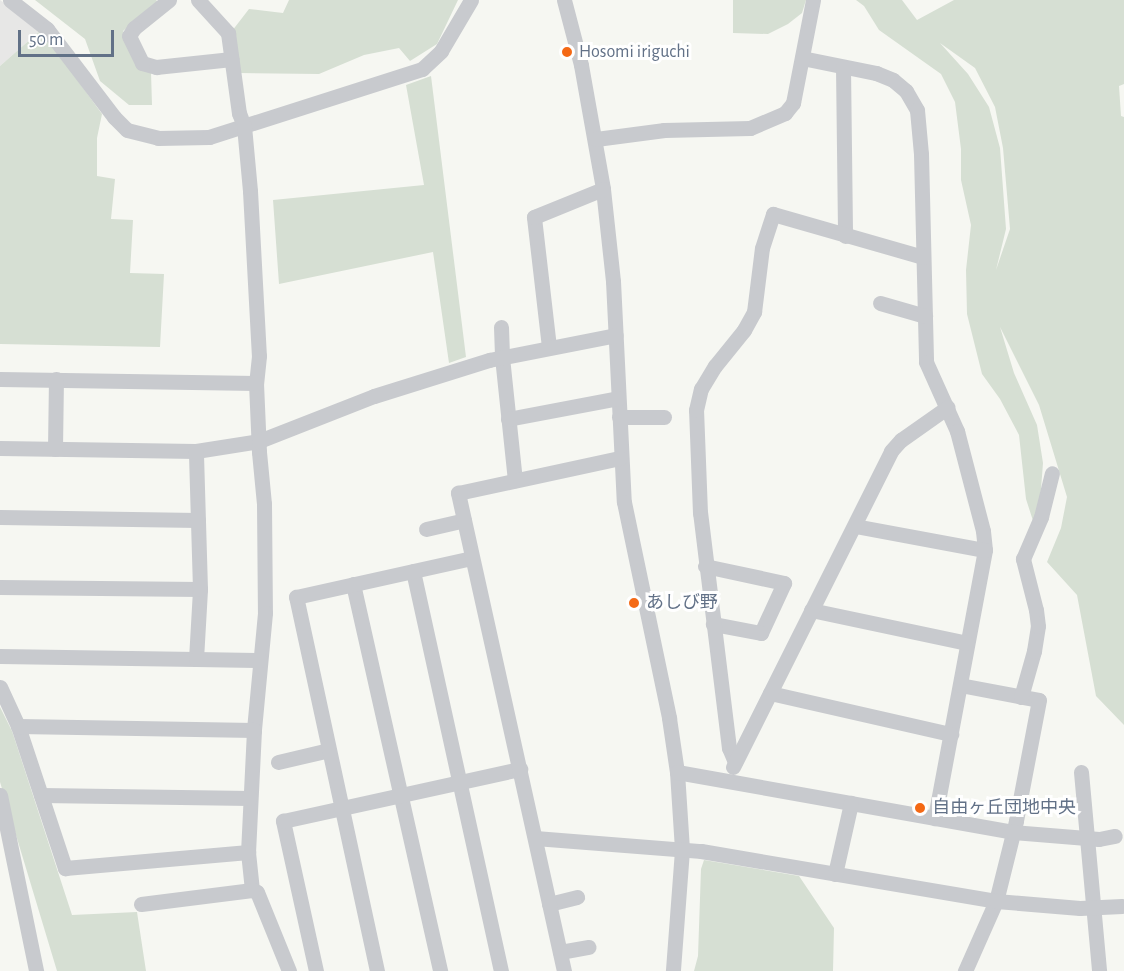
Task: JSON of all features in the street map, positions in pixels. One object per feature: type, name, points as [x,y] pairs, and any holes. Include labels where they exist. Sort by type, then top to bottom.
[{"type":"street","points":[[9,0],[47,29],[103,105],[128,130],[158,138],[200,137],[244,126],[422,69],[441,51],[471,0]]},
{"type":"street","points":[[169,0],[134,28],[129,36],[142,63],[156,67],[232,60]]},
{"type":"street","points":[[198,0],[228,33],[244,126],[250,191],[265,561],[265,613],[250,798],[248,852],[252,890]]},
{"type":"street","points":[[564,0],[581,65],[596,139],[603,189],[614,281],[620,458],[633,552],[669,718],[677,772],[682,850],[673,971]]},
{"type":"street","points":[[596,139],[664,130],[750,128],[785,112],[793,103],[813,0]]},
{"type":"street","points":[[802,58],[876,73],[893,80],[912,99],[917,110],[920,142],[926,362],[948,407],[983,531],[984,550],[935,818]]},
{"type":"street","points":[[843,67],[845,236]]},
{"type":"street","points":[[549,347],[534,217],[603,189]]},
{"type":"street","points":[[735,762],[729,748],[705,566],[696,440],[697,399],[704,380],[744,330],[754,312],[762,248],[773,214],[923,257]]},
{"type":"street","points":[[880,303],[925,316]]},
{"type":"street","points":[[501,327],[501,357],[515,480]]},
{"type":"street","points":[[0,448],[196,451],[259,441],[374,396],[501,357],[616,335]]},
{"type":"street","points":[[0,379],[256,383]]},
{"type":"street","points":[[56,380],[56,449]]},
{"type":"street","points":[[508,419],[618,398]]},
{"type":"street","points":[[727,780],[896,444],[948,407]]},
{"type":"street","points":[[619,417],[664,417]]},
{"type":"street","points":[[196,451],[200,589],[196,659]]},
{"type":"street","points":[[564,971],[458,493],[620,458]]},
{"type":"street","points":[[1021,697],[1038,627],[1023,560],[1044,508],[1052,473]]},
{"type":"street","points":[[0,517],[198,520]]},
{"type":"street","points":[[426,529],[464,520]]},
{"type":"street","points":[[855,526],[984,550]]},
{"type":"street","points":[[377,971],[296,597],[472,558]]},
{"type":"street","points":[[705,566],[784,583],[761,633],[713,624]]},
{"type":"street","points":[[413,571],[501,971]]},
{"type":"street","points":[[353,584],[440,971]]},
{"type":"street","points":[[0,587],[200,589]]},
{"type":"street","points":[[812,610],[967,643]]},
{"type":"street","points":[[0,656],[260,660]]},
{"type":"street","points":[[960,685],[1039,700],[1013,832],[996,901],[965,971]]},
{"type":"street","points":[[0,687],[18,726],[64,868],[248,852]]},
{"type":"street","points":[[770,693],[951,734]]},
{"type":"street","points":[[18,726],[254,730]]},
{"type":"street","points":[[279,762],[329,750]]},
{"type":"street","points":[[316,971],[283,821],[520,769]]},
{"type":"street","points":[[677,772],[1013,832],[1087,838],[1115,836]]},
{"type":"street","points":[[1081,772],[1099,971]]},
{"type":"street","points":[[0,795],[25,932],[36,971]]},
{"type":"street","points":[[41,795],[250,798]]},
{"type":"street","points":[[835,874],[851,803]]},
{"type":"street","points":[[535,838],[682,850],[996,901],[1092,909],[1122,906]]},
{"type":"street","points":[[141,904],[252,890],[257,892],[289,971]]},
{"type":"street","points":[[549,904],[578,897]]},
{"type":"street","points":[[560,952],[589,947]]},
{"type":"shaded area","points":[[0,0],[41,30],[0,66]]},
{"type":"shaded area","points":[[35,0],[156,0],[158,2],[123,31],[141,69],[151,72],[152,105],[129,105],[100,81],[85,39]]},
{"type":"shaded area","points":[[289,0],[458,0],[437,44],[410,61],[399,48],[364,55],[319,74],[239,73],[232,31],[249,9],[283,13]]},
{"type":"shaded area","points":[[733,0],[806,0],[802,13],[788,24],[768,34],[733,33]]},
{"type":"shaded area","points":[[856,0],[902,0],[917,20],[954,0],[1124,0],[1124,84],[1119,86],[1121,116],[1124,117],[1124,725],[1096,696],[1077,595],[1047,562],[1061,528],[1067,497],[1039,405],[1000,327],[1014,373],[1037,425],[1043,463],[1040,502],[1035,527],[1026,499],[1019,435],[1000,399],[982,374],[967,314],[966,270],[971,225],[961,180],[961,149],[955,102],[941,74],[879,30],[864,6]],"holes":[[[940,43],[975,68],[995,107],[1003,148],[1010,229],[996,270],[1006,229],[1000,148],[989,107],[968,74]]]},
{"type":"shaded area","points":[[41,30],[102,114],[97,138],[97,176],[115,179],[111,219],[133,220],[130,273],[164,274],[160,347],[0,344],[0,66]]},
{"type":"shaded area","points":[[431,76],[466,357],[449,363],[433,252],[279,284],[273,200],[424,185],[406,85]]},
{"type":"shaded area","points":[[0,707],[12,731],[72,915],[137,912],[146,971],[57,971],[0,782]]},
{"type":"shaded area","points":[[704,860],[799,876],[834,928],[833,971],[694,971],[698,956],[701,869]]},
{"type":"place","name":"Hosomi iriguchi","points":[[567,52]]},
{"type":"place","name":"あしび野","points":[[634,603]]},
{"type":"place","name":"自由ヶ丘団地中央","points":[[920,808]]}]
